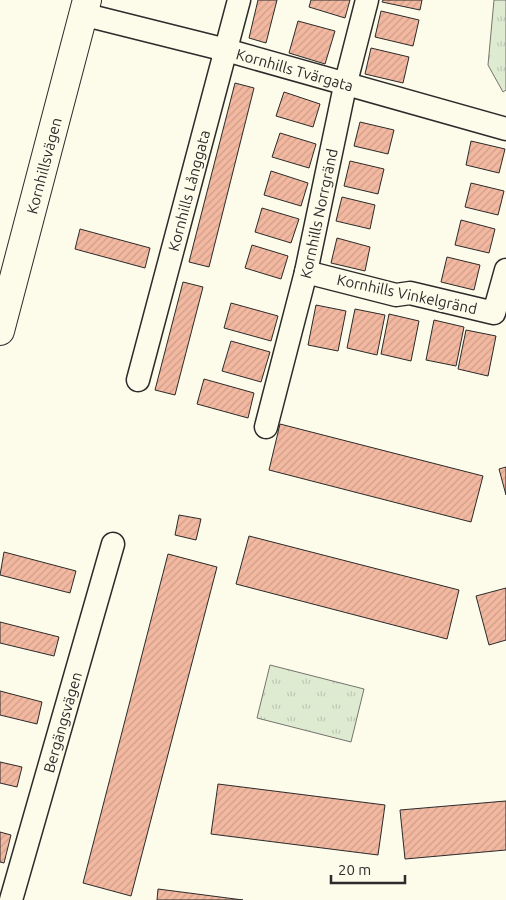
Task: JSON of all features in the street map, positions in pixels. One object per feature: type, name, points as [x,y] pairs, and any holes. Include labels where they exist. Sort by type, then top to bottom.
[{"type":"street","name":"Kornhills Långgata","points":[[138,380],[239,0]]},
{"type":"street","name":"Kornhills Norrgränd","points":[[266,427],[306,272],[345,86],[367,0]]},
{"type":"street","name":"Kornhills Tvärgata","points":[[84,7],[345,86],[506,129]]},
{"type":"street","name":"Kornhillsvägen","points":[[0,331],[84,7]]},
{"type":"street","name":"Kornhills Vinkelgränd","points":[[306,272],[396,295],[410,293],[494,313],[506,270]]},
{"type":"street","name":"Bergängsvägen","points":[[11,900],[113,544]]},
{"type":"green space","points":[[494,0],[506,0],[506,90],[503,92],[488,65]]},
{"type":"green space","points":[[270,665],[364,689],[351,742],[257,718]]},
{"type":"building","points":[[258,0],[277,0],[266,43],[249,38]]},
{"type":"building","points":[[311,0],[350,0],[345,18],[309,7]]},
{"type":"building","points":[[383,0],[422,0],[420,10],[382,2]]},
{"type":"building","points":[[381,11],[419,20],[413,46],[375,37]]},
{"type":"building","points":[[298,21],[335,31],[325,64],[289,53]]},
{"type":"building","points":[[371,48],[409,57],[403,83],[365,74]]},
{"type":"building","points":[[235,83],[254,88],[209,267],[189,262]]},
{"type":"building","points":[[284,92],[320,104],[313,127],[276,116]]},
{"type":"building","points":[[360,122],[394,130],[388,154],[354,146]]},
{"type":"building","points":[[280,133],[316,144],[309,168],[272,157]]},
{"type":"building","points":[[471,141],[505,149],[499,173],[466,165]]},
{"type":"building","points":[[350,161],[384,169],[378,194],[344,186]]},
{"type":"building","points":[[271,171],[308,183],[301,206],[264,195]]},
{"type":"building","points":[[471,183],[504,191],[498,215],[465,207]]},
{"type":"building","points":[[342,197],[375,205],[370,229],[336,221]]},
{"type":"building","points":[[262,208],[299,219],[291,243],[255,232]]},
{"type":"building","points":[[461,220],[495,229],[489,253],[455,245]]},
{"type":"building","points":[[80,229],[150,248],[145,268],[75,249]]},
{"type":"building","points":[[337,238],[370,247],[365,271],[331,263]]},
{"type":"building","points":[[252,245],[288,256],[281,279],[245,268]]},
{"type":"building","points":[[447,257],[480,265],[474,290],[441,282]]},
{"type":"building","points":[[183,282],[203,287],[175,395],[155,390]]},
{"type":"building","points":[[231,303],[278,316],[271,341],[224,328]]},
{"type":"building","points":[[316,305],[346,311],[338,351],[308,345]]},
{"type":"building","points":[[355,309],[385,315],[377,355],[347,348]]},
{"type":"building","points":[[389,314],[419,321],[411,361],[381,354]]},
{"type":"building","points":[[434,320],[464,327],[456,366],[426,360]]},
{"type":"building","points":[[466,330],[496,336],[488,376],[458,369]]},
{"type":"building","points":[[231,341],[270,352],[261,382],[222,371]]},
{"type":"building","points":[[204,379],[254,393],[248,418],[197,404]]},
{"type":"building","points":[[280,424],[483,476],[471,522],[269,470]]},
{"type":"building","points":[[506,467],[506,495],[499,469]]},
{"type":"building","points":[[179,515],[201,519],[196,540],[175,535]]},
{"type":"building","points":[[249,536],[459,590],[447,639],[236,584]]},
{"type":"building","points":[[4,552],[76,571],[70,593],[0,575]]},
{"type":"building","points":[[168,554],[217,567],[131,896],[83,883]]},
{"type":"building","points":[[506,588],[506,640],[489,645],[476,596]]},
{"type":"building","points":[[0,622],[59,637],[54,656],[0,643]]},
{"type":"building","points":[[0,691],[42,702],[37,724],[0,715]]},
{"type":"building","points":[[0,762],[22,767],[17,787],[0,783]]},
{"type":"building","points":[[218,784],[385,805],[378,855],[211,834]]},
{"type":"building","points":[[506,801],[506,850],[405,859],[400,810]]},
{"type":"building","points":[[0,832],[11,835],[4,863],[0,862]]},
{"type":"building","points":[[158,889],[243,900],[157,900]]}]
